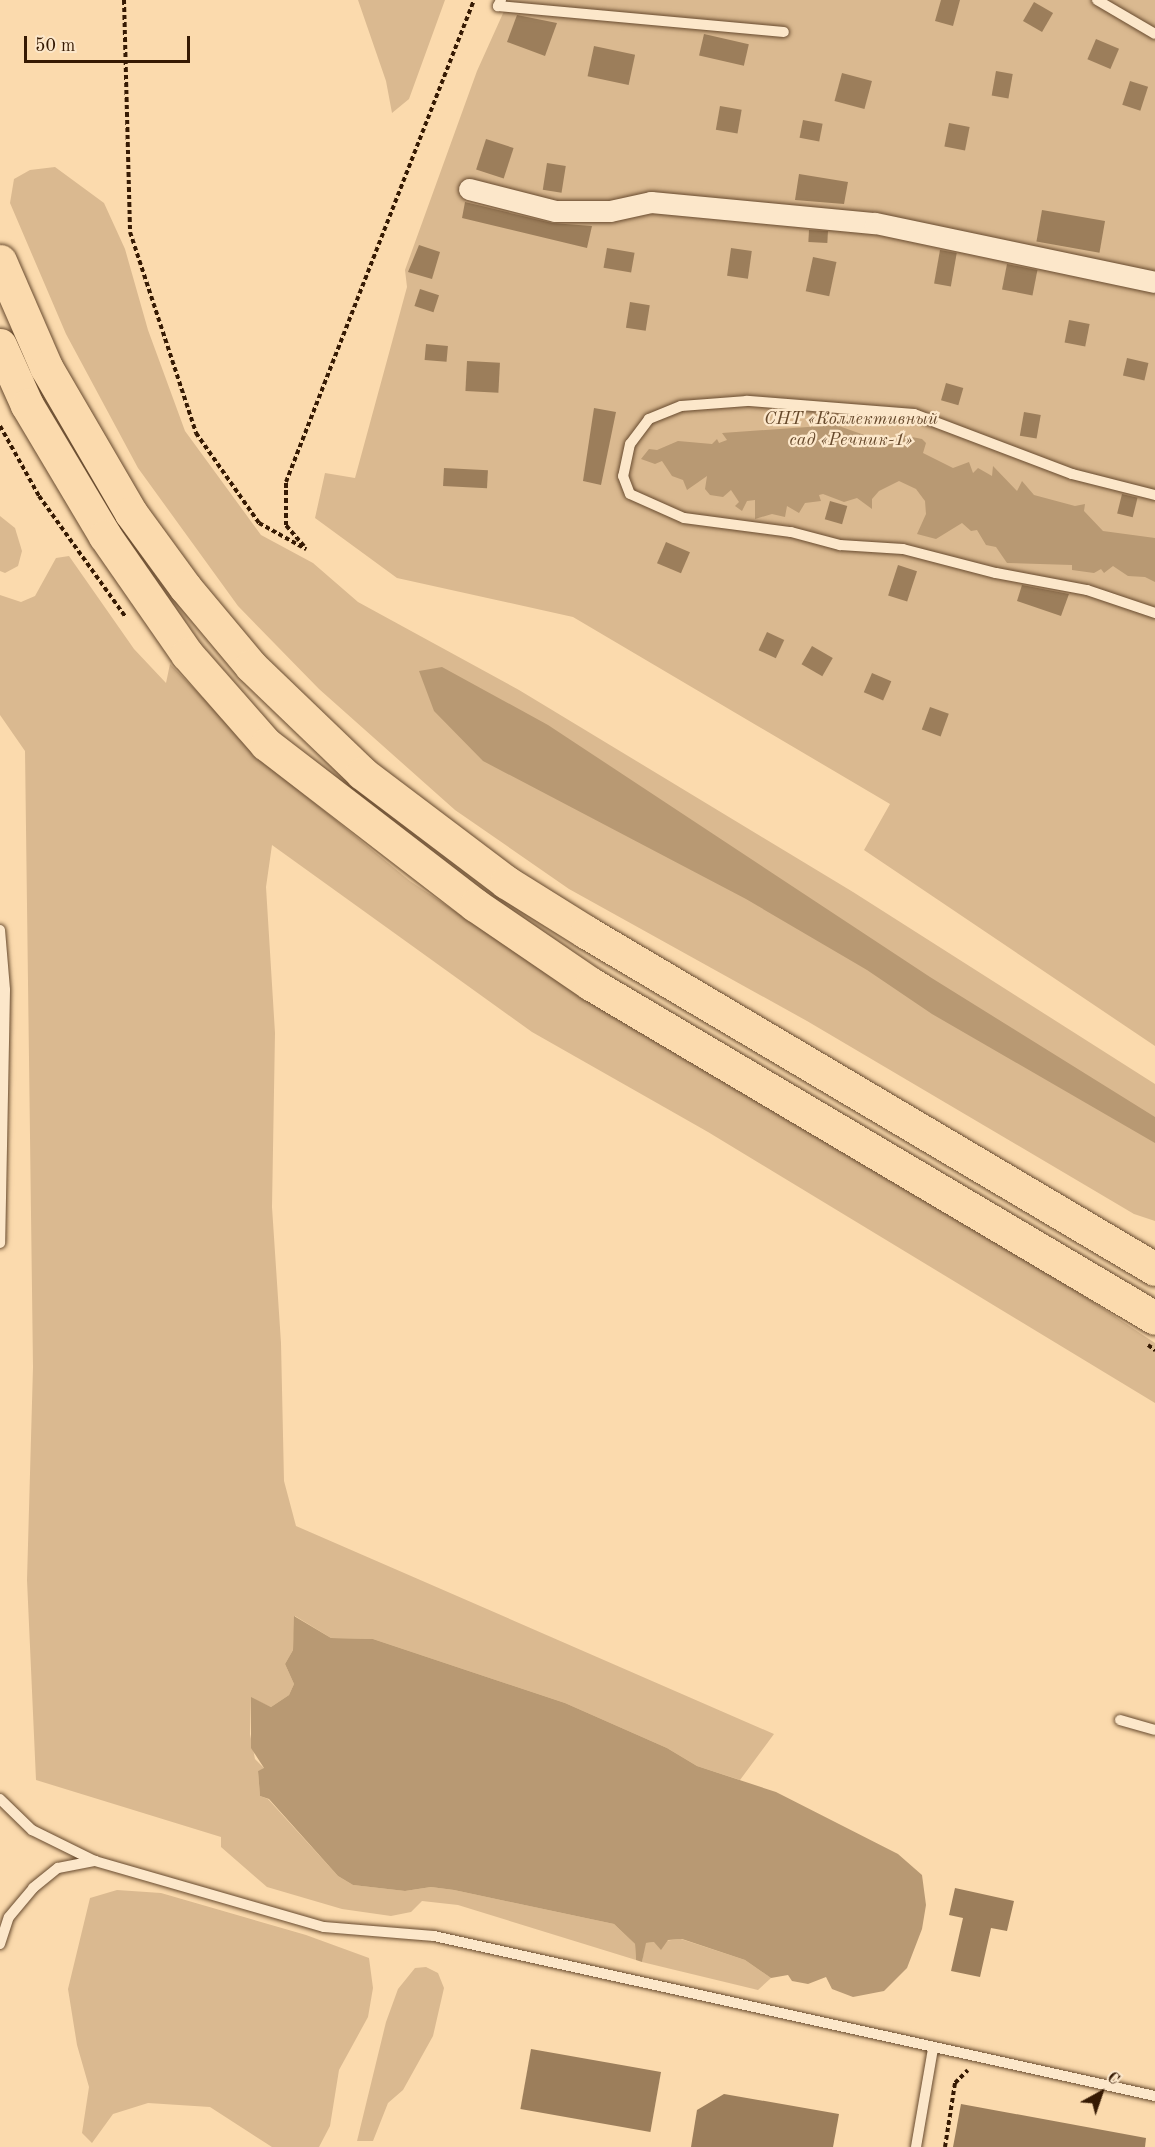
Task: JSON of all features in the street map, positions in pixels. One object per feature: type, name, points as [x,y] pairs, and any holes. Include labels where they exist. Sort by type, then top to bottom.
[{"type":"main road","points":[[0,261],[46,367],[87,444],[131,513],[251,666],[362,773],[431,829],[566,920],[1155,1269]]},
{"type":"main road","points":[[0,345],[27,405],[105,536],[187,654],[266,744],[475,905],[591,984],[1155,1318]]},
{"type":"street","points":[[469,189],[555,211],[610,211],[651,202],[875,223],[1155,282]]},
{"type":"lane","points":[[501,0],[498,6],[784,32]]},
{"type":"lane","points":[[1097,0],[1155,34]]},
{"type":"lane","points":[[1155,495],[1072,474],[914,414],[747,400],[681,406],[650,419],[630,444],[623,476],[630,494],[684,518],[790,532],[832,544],[903,549],[1105,595],[1155,613]]},
{"type":"lane","points":[[0,930],[6,990],[0,1243]]},
{"type":"lane","points":[[1120,1720],[1155,1730]]},
{"type":"lane","points":[[0,1799],[32,1830],[95,1861],[324,1927],[434,1936],[933,2049],[1155,2096]]},
{"type":"lane","points":[[0,1944],[9,1917],[33,1888],[58,1868],[95,1861]]},
{"type":"lane","points":[[916,2147],[933,2049]]},
{"type":"path","points":[[124,0],[130,232],[192,422],[196,433],[260,523],[306,549],[286,525],[286,482],[474,0]]},
{"type":"path","points":[[945,2147],[955,2083],[980,2058]]},
{"type":"green space","points":[[358,0],[445,0],[409,99],[392,113],[386,81]]},
{"type":"green space","name":"СНТ «Коллективный сад «Речник-1»","points":[[509,0],[1155,0],[1155,1046],[864,850],[890,804],[573,617],[397,578],[315,518],[325,473],[355,478],[407,287],[405,270],[477,71]]},
{"type":"green space","points":[[55,167],[104,203],[125,249],[148,330],[185,431],[261,535],[313,563],[358,602],[519,690],[853,892],[1155,1084],[1155,1221],[1134,1214],[807,1021],[569,889],[455,810],[319,689],[238,606],[138,468],[66,334],[10,203],[14,179],[30,170]]},
{"type":"green space","points":[[0,516],[15,528],[22,551],[18,566],[5,573],[0,571]]},
{"type":"green space","points":[[69,556],[134,649],[166,683],[170,664],[272,768],[410,881],[477,926],[957,1212],[1155,1343],[1155,1403],[708,1132],[532,1032],[272,845],[266,887],[275,1033],[272,1207],[281,1343],[284,1481],[296,1526],[774,1734],[740,1780],[697,1766],[667,1748],[565,1703],[373,1639],[331,1638],[295,1616],[293,1650],[285,1664],[294,1684],[289,1695],[271,1707],[251,1698],[250,1734],[255,1759],[265,1769],[258,1771],[260,1796],[268,1799],[338,1876],[353,1885],[405,1891],[431,1887],[454,1890],[614,1924],[635,1944],[636,1960],[458,1905],[422,1901],[411,1912],[391,1916],[342,1909],[267,1887],[221,1847],[221,1837],[36,1780],[27,1580],[33,1367],[25,751],[0,715],[0,595],[21,602],[35,596],[56,558]]},
{"type":"green space","points":[[117,1890],[161,1893],[306,1935],[369,1958],[373,1988],[368,2017],[339,2070],[330,2126],[319,2147],[272,2147],[210,2107],[148,2103],[113,2114],[92,2143],[82,2133],[89,2087],[77,2045],[68,1989],[90,1898]]},
{"type":"green space","points":[[681,1939],[745,1960],[771,1978],[758,1990],[642,1962],[645,1943]]},
{"type":"green space","points":[[426,1967],[438,1973],[444,1988],[433,2036],[403,2090],[388,2103],[373,2141],[357,2141],[386,2022],[398,1989],[415,1968]]},
{"type":"shaded area","points":[[836,425],[887,443],[902,435],[922,439],[926,443],[923,453],[953,468],[969,462],[973,473],[978,468],[992,476],[993,466],[1017,491],[1022,481],[1034,495],[1075,506],[1085,504],[1084,511],[1103,531],[1155,538],[1155,582],[1145,577],[1128,576],[1113,566],[1104,573],[1101,569],[1094,573],[1072,570],[1072,565],[1007,563],[996,547],[986,545],[977,530],[971,531],[962,523],[936,539],[917,534],[926,514],[925,501],[916,489],[899,481],[879,491],[872,499],[872,509],[857,498],[844,502],[823,494],[819,495],[821,501],[805,503],[799,513],[787,506],[785,517],[772,514],[755,519],[755,500],[747,501],[742,511],[735,506],[739,502],[731,490],[723,497],[710,495],[705,489],[707,476],[687,490],[683,480],[672,476],[662,461],[655,464],[641,459],[649,449],[657,450],[678,441],[712,444],[717,439],[719,443],[727,440],[722,433]]},
{"type":"shaded area","points":[[442,667],[548,725],[930,977],[1155,1117],[1155,1143],[932,1014],[867,970],[746,899],[483,761],[434,711],[419,671]]},
{"type":"shaded area","points":[[294,1616],[331,1638],[373,1639],[565,1703],[667,1748],[697,1766],[776,1792],[898,1854],[922,1875],[926,1905],[922,1929],[907,1968],[884,1991],[853,1997],[832,1989],[826,1977],[808,1984],[792,1981],[788,1975],[771,1978],[745,1960],[682,1939],[668,1940],[661,1950],[654,1942],[646,1943],[642,1962],[636,1960],[635,1944],[614,1924],[454,1890],[431,1887],[405,1891],[353,1885],[338,1876],[269,1799],[260,1796],[258,1771],[264,1768],[251,1748],[251,1697],[271,1707],[289,1695],[294,1684],[285,1664],[293,1650]]},
{"type":"building","points":[[941,0],[960,0],[953,26],[935,21]]},
{"type":"building","points":[[1034,2],[1053,13],[1042,32],[1023,21]]},
{"type":"building","points":[[517,15],[557,23],[545,56],[507,42]]},
{"type":"building","points":[[704,34],[749,44],[744,66],[699,55]]},
{"type":"building","points":[[1096,39],[1119,49],[1110,69],[1087,59]]},
{"type":"building","points":[[594,46],[635,55],[629,85],[588,76]]},
{"type":"building","points":[[996,71],[1013,74],[1008,99],[992,96]]},
{"type":"building","points":[[842,73],[872,81],[864,109],[834,101]]},
{"type":"building","points":[[1130,81],[1148,87],[1140,111],[1122,105]]},
{"type":"building","points":[[720,106],[742,110],[737,133],[716,130]]},
{"type":"building","points":[[803,120],[823,124],[819,141],[800,138]]},
{"type":"building","points":[[949,123],[970,127],[965,151],[944,147]]},
{"type":"building","points":[[486,139],[514,148],[504,178],[476,169]]},
{"type":"building","points":[[547,163],[566,166],[562,193],[543,190]]},
{"type":"building","points":[[799,174],[848,182],[844,204],[795,200]]},
{"type":"building","points":[[465,202],[552,223],[592,226],[587,248],[462,218]]},
{"type":"building","points":[[1042,210],[1105,221],[1099,253],[1036,242]]},
{"type":"building","points":[[809,230],[828,231],[827,243],[808,242]]},
{"type":"building","points":[[419,245],[440,252],[432,279],[408,272]]},
{"type":"building","points":[[607,248],[635,253],[631,273],[604,268]]},
{"type":"building","points":[[731,248],[752,251],[748,279],[727,276]]},
{"type":"building","points":[[940,250],[957,253],[951,286],[934,283]]},
{"type":"building","points":[[813,257],[836,262],[829,296],[806,291]]},
{"type":"building","points":[[1007,264],[1037,270],[1032,295],[1002,290]]},
{"type":"building","points":[[420,289],[439,295],[433,312],[414,306]]},
{"type":"building","points":[[630,302],[650,305],[646,331],[626,328]]},
{"type":"building","points":[[1069,320],[1090,324],[1085,347],[1065,343]]},
{"type":"building","points":[[426,344],[448,346],[447,362],[425,360]]},
{"type":"building","points":[[1127,358],[1148,363],[1144,380],[1123,376]]},
{"type":"building","points":[[467,361],[500,363],[498,393],[465,391]]},
{"type":"building","points":[[946,383],[963,388],[958,405],[941,400]]},
{"type":"building","points":[[594,408],[616,412],[601,485],[583,481]]},
{"type":"building","points":[[1024,412],[1041,415],[1037,439],[1020,436]]},
{"type":"building","points":[[444,468],[488,470],[487,488],[443,486]]},
{"type":"building","points":[[1122,494],[1138,498],[1133,517],[1117,513]]},
{"type":"building","points":[[830,501],[847,506],[842,524],[825,519]]},
{"type":"building","points":[[666,542],[690,552],[681,573],[657,563]]},
{"type":"building","points":[[898,565],[917,571],[907,602],[888,595]]},
{"type":"building","points":[[1022,585],[1069,594],[1061,616],[1017,601]]},
{"type":"building","points":[[767,632],[784,640],[776,658],[759,650]]},
{"type":"building","points":[[812,646],[833,658],[822,676],[802,664]]},
{"type":"building","points":[[872,673],[891,681],[883,701],[864,692]]},
{"type":"building","points":[[930,707],[949,714],[941,736],[922,730]]},
{"type":"building","points":[[955,1888],[1014,1901],[1007,1931],[991,1928],[980,1977],[951,1971],[963,1918],[949,1915]]},
{"type":"building","points":[[531,2049],[661,2072],[650,2132],[520,2109]]},
{"type":"building","points":[[724,2094],[839,2114],[833,2147],[691,2147],[697,2110]]},
{"type":"building","points":[[961,2104],[1146,2138],[1145,2147],[953,2147]]}]
